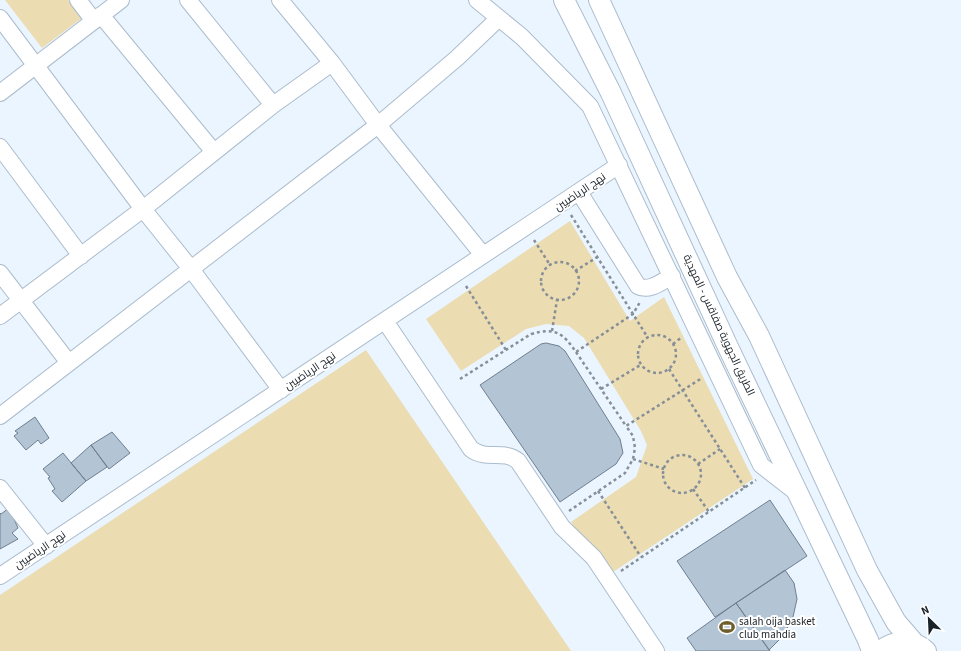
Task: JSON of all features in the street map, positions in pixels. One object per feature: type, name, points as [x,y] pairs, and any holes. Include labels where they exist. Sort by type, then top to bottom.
[{"type":"main road","name":"الطريق الجهوية صفاقس - المهدية","points":[[564,0],[611,93],[728,347],[799,494],[872,651]]},
{"type":"main road","points":[[599,0],[727,277],[759,336],[867,570],[896,622],[920,647]]},
{"type":"main road","points":[[880,651],[896,642],[905,642],[920,647]]},
{"type":"street","points":[[78,0],[98,18],[214,152]]},
{"type":"street","points":[[0,93],[122,0]]},
{"type":"street","points":[[188,0],[273,105]]},
{"type":"street","points":[[280,0],[332,63],[378,125],[483,255]]},
{"type":"street","points":[[477,0],[522,37],[590,106],[761,465],[799,494]]},
{"type":"street","points":[[0,18],[281,390]]},
{"type":"street","points":[[0,416],[378,125],[457,58],[499,18]]},
{"type":"street","points":[[0,316],[81,256],[273,105],[332,63]]},
{"type":"street","points":[[0,146],[81,256]]},
{"type":"street","name":"نهج الرياضيين","points":[[0,576],[619,165]]},
{"type":"street","points":[[579,192],[634,282],[642,288],[651,287],[672,276]]},
{"type":"street","points":[[0,273],[69,363]]},
{"type":"street","points":[[385,321],[471,450],[482,455],[510,456],[518,461],[568,534],[594,558],[656,651]]},
{"type":"street","points":[[0,488],[46,546]]},
{"type":"path","points":[[571,215],[648,338]]},
{"type":"path","points":[[525,228],[550,265]]},
{"type":"path","points":[[575,271],[613,247]]},
{"type":"path","points":[[563,263],[568,264],[575,271],[578,278],[576,290],[568,298],[557,300],[545,293],[542,287],[542,275],[550,265],[563,263]]},
{"type":"path","points":[[466,286],[506,350]]},
{"type":"path","points":[[576,352],[633,314],[640,302],[642,288]]},
{"type":"path","points":[[552,331],[557,300]]},
{"type":"path","points":[[460,379],[531,334],[543,330],[559,333],[566,338],[576,352],[633,436],[635,448],[633,459],[625,473],[557,519]]},
{"type":"path","points":[[654,336],[667,338],[675,347],[676,359],[669,369],[657,373],[651,372],[642,364],[639,352],[640,346],[648,338],[654,336]]},
{"type":"path","points":[[601,389],[642,364]]},
{"type":"path","points":[[669,369],[745,488]]},
{"type":"path","points":[[626,426],[715,369]]},
{"type":"path","points":[[698,464],[720,449]]},
{"type":"path","points":[[680,455],[686,456],[692,458],[698,464],[701,474],[700,481],[693,489],[686,492],[674,491],[666,483],[664,469],[669,461],[674,457],[680,455]]},
{"type":"path","points":[[633,459],[664,469]]},
{"type":"path","points":[[609,580],[769,471]]},
{"type":"path","points":[[693,489],[709,512]]},
{"type":"path","points":[[598,491],[641,557]]},
{"type":"shaded area","points":[[5,0],[68,0],[82,18],[42,48]]},
{"type":"shaded area","points":[[570,221],[630,321],[664,297],[753,479],[607,576],[571,522],[636,477],[647,445],[641,431],[584,338],[569,326],[546,324],[526,329],[461,371],[426,319]]},
{"type":"shaded area","points":[[366,350],[571,651],[0,651],[0,595]]},
{"type":"building","points":[[546,343],[559,346],[565,351],[620,439],[623,453],[616,464],[560,502],[480,385],[541,344]]},
{"type":"building","points":[[35,417],[49,438],[41,444],[38,440],[26,450],[14,436],[18,433],[15,431]]},
{"type":"building","points":[[112,432],[130,453],[109,469],[91,445]]},
{"type":"building","points":[[91,445],[107,467],[86,481],[71,463]]},
{"type":"building","points":[[63,453],[86,481],[62,502],[52,491],[55,489],[48,478],[50,477],[43,469]]},
{"type":"building","points":[[770,500],[807,556],[715,617],[677,561]]},
{"type":"building","points":[[9,508],[18,528],[12,533],[18,539],[0,549],[0,513],[1,514]]},
{"type":"building","points":[[785,570],[794,583],[797,599],[793,617],[783,636],[769,650],[736,603]]},
{"type":"building","name":"salah oija basket club mahdia","points":[[736,603],[770,651],[696,651],[687,638]]},
{"type":"place","name":"salah oija basket club mahdia","points":[[727,627]]}]
